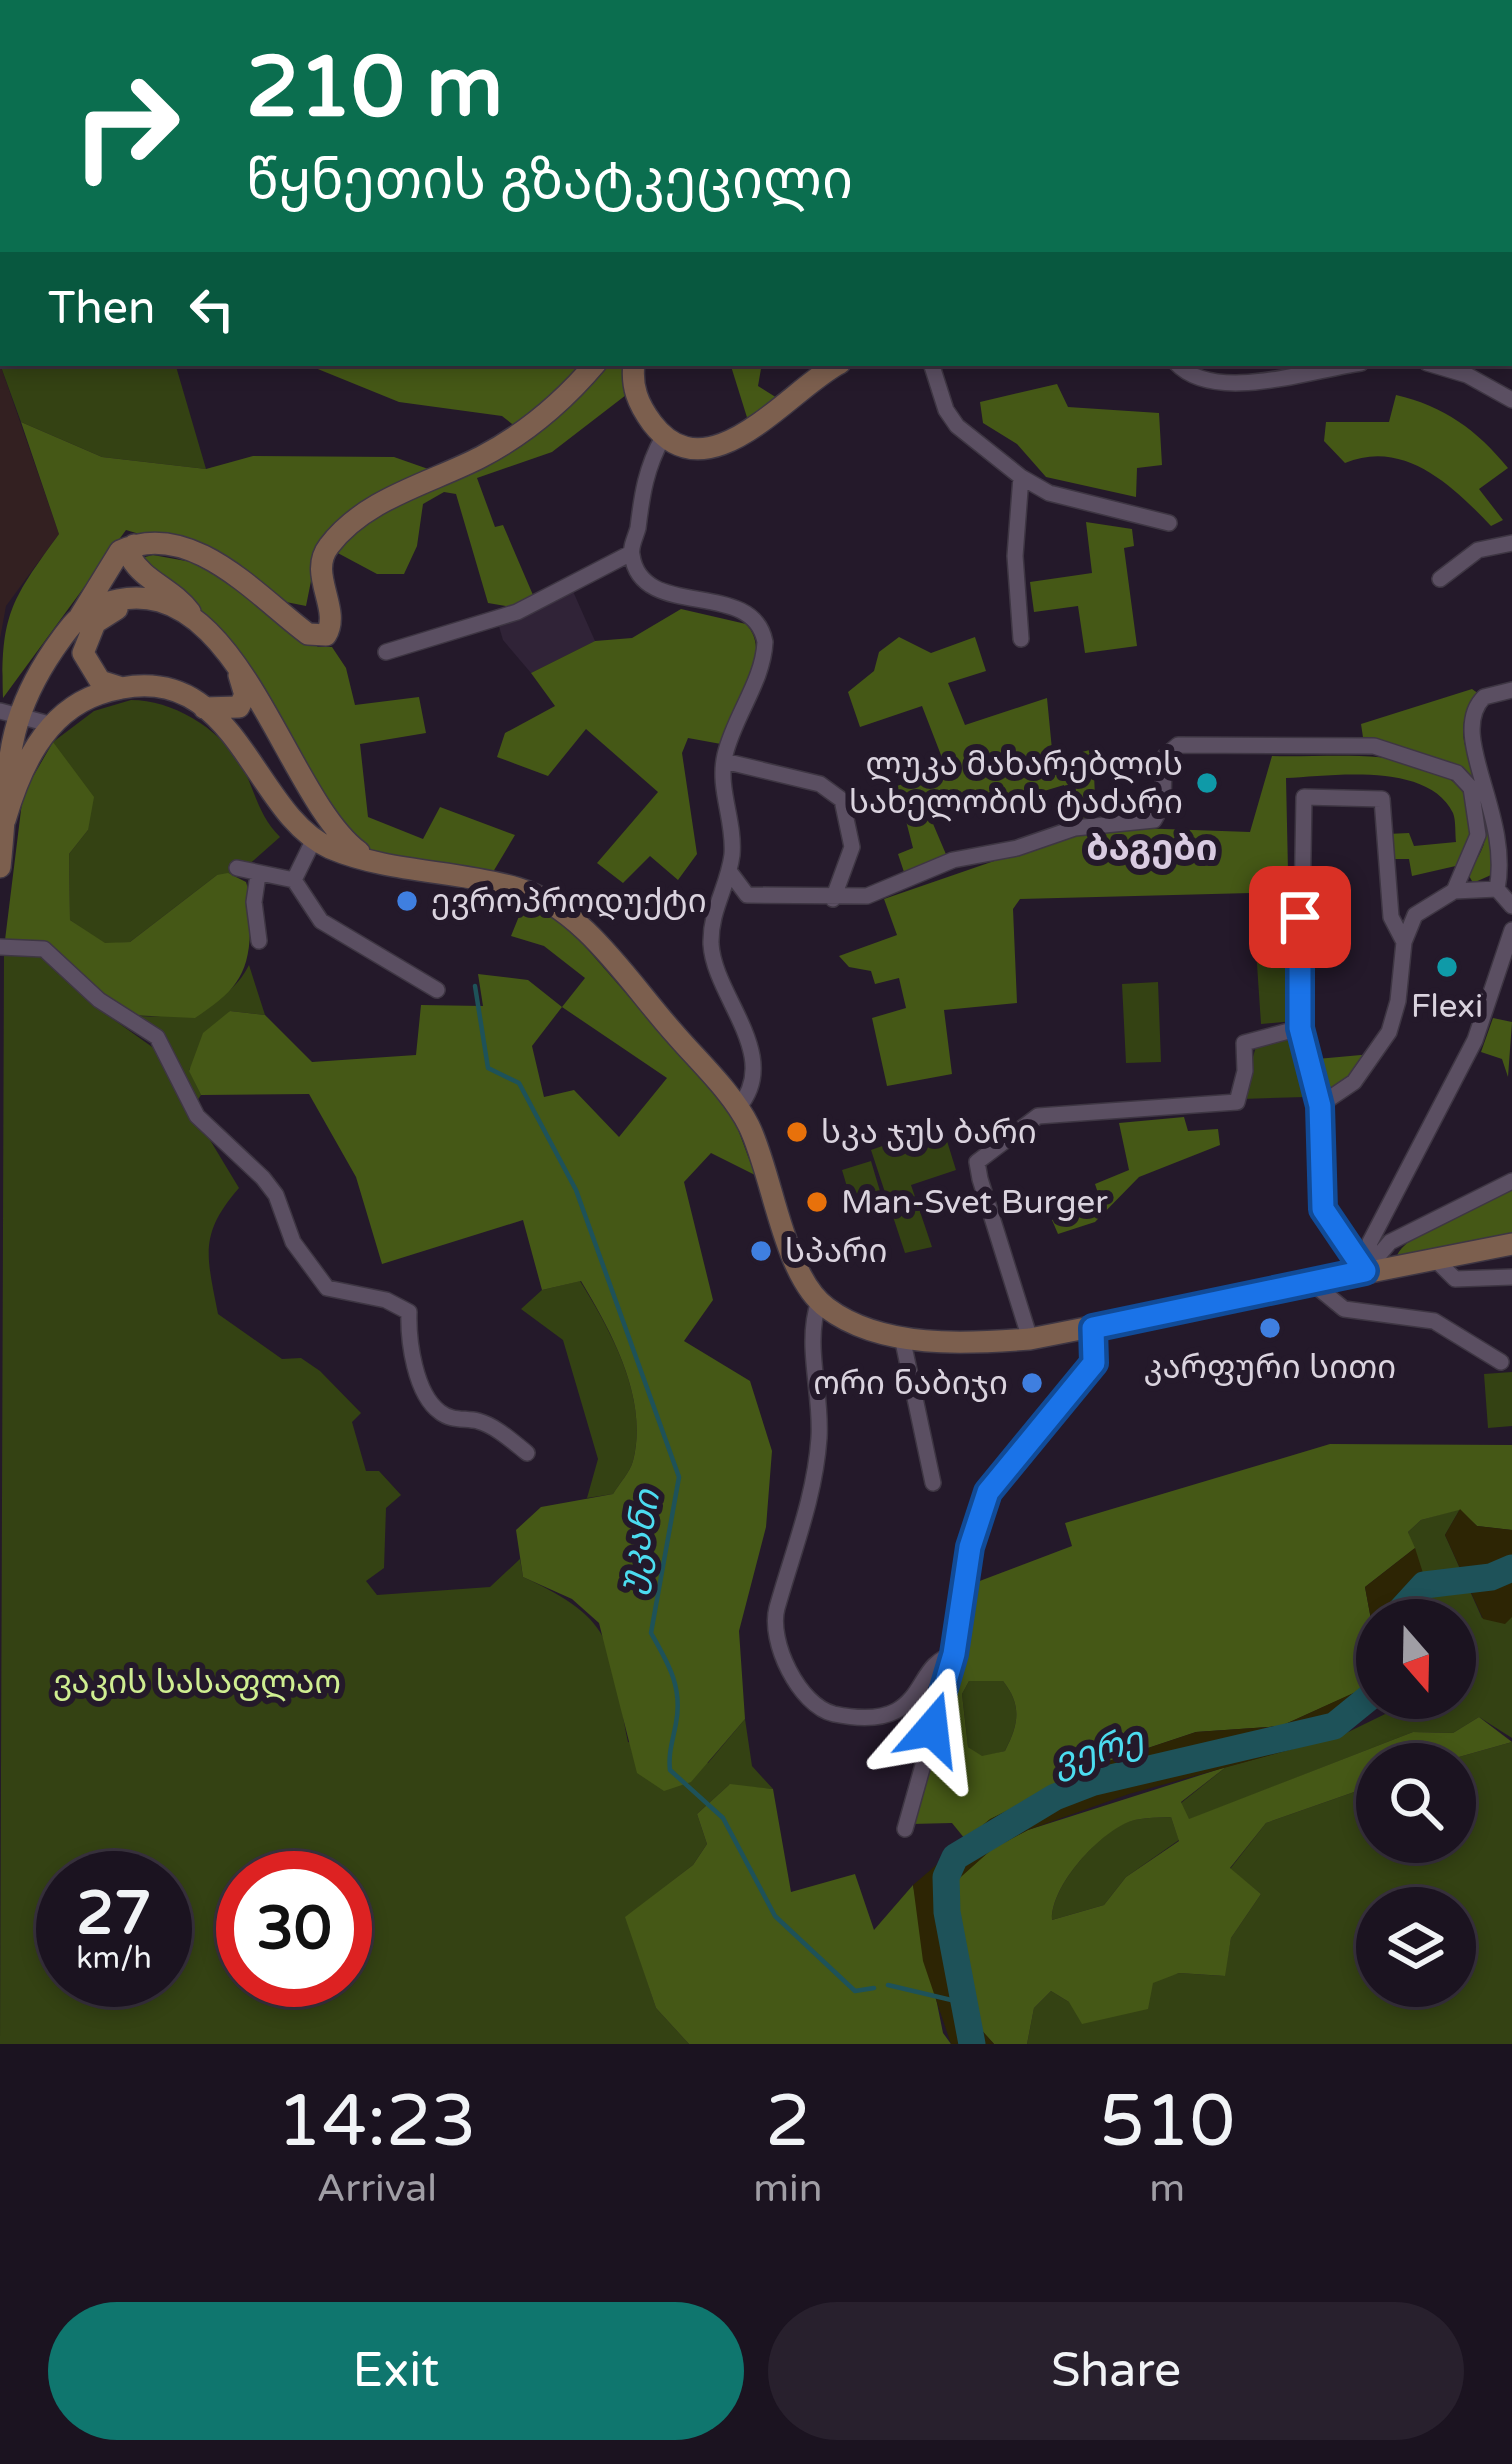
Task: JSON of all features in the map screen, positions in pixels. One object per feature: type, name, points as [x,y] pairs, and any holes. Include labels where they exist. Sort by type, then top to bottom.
[{"type":"main road","points":[[0,867],[5,726],[80,616],[114,556],[134,545],[159,544],[209,559],[308,634],[326,635],[332,622],[321,573],[328,546],[405,490],[518,435],[563,400],[593,366]]},
{"type":"main road","points":[[634,366],[634,394],[663,437],[692,447],[727,442],[766,420],[835,366]]},
{"type":"main road","points":[[134,545],[131,558],[136,568],[167,587],[237,669],[271,714],[324,814],[370,859]]},
{"type":"main road","points":[[80,616],[115,600],[146,600],[194,618]]},
{"type":"main road","points":[[122,688],[93,674],[84,644],[107,614],[146,600]]},
{"type":"main road","points":[[204,708],[239,707],[244,695],[237,669]]},
{"type":"main road","points":[[5,820],[20,773],[52,725],[85,701],[122,688],[165,689],[204,708],[249,753],[314,839],[370,859],[506,885],[549,902],[619,970],[738,1108],[795,1258],[819,1301],[848,1320],[902,1336],[1030,1339],[1512,1244]]},
{"type":"street","points":[[932,366],[946,410],[957,426],[1021,477],[1049,493],[1169,523]]},
{"type":"street","points":[[1180,366],[1199,379],[1226,387],[1344,366]]},
{"type":"street","points":[[1437,366],[1467,375],[1512,400]]},
{"type":"street","points":[[663,437],[643,484],[631,554],[646,581],[656,587],[744,611],[764,633],[764,655],[724,761],[722,787],[732,843],[729,872],[714,905],[711,945],[749,1048],[752,1084],[738,1108]]},
{"type":"street","points":[[1021,477],[1015,556],[1021,639]]},
{"type":"street","points":[[1440,579],[1478,550],[1512,543]]},
{"type":"street","points":[[386,652],[517,612],[631,554]]},
{"type":"street","points":[[1497,890],[1508,864],[1511,824],[1502,790],[1474,733],[1474,713],[1484,697],[1512,690]]},
{"type":"street","points":[[5,726],[52,725]]},
{"type":"street","points":[[729,872],[747,895],[867,896],[953,860],[1017,848],[1076,828],[1135,824],[1160,813],[1164,757],[1178,745],[1352,743],[1392,750],[1456,773],[1471,788],[1480,820],[1478,835],[1454,891]]},
{"type":"street","points":[[724,761],[820,784],[842,800],[852,847],[832,899]]},
{"type":"street","points":[[1365,1271],[1323,1209],[1320,1106],[1300,1028],[1304,797],[1382,799],[1391,917],[1403,942]]},
{"type":"street","points":[[294,880],[314,839]]},
{"type":"street","points":[[237,868],[294,880],[321,920],[437,990]]},
{"type":"street","points":[[258,875],[254,902],[259,941]]},
{"type":"street","points":[[1320,1106],[1354,1082],[1389,1032],[1398,1001],[1403,942],[1415,915],[1454,891],[1497,890],[1512,906]]},
{"type":"street","points":[[1365,1271],[1370,1242],[1475,1040],[1512,930]]},
{"type":"street","points":[[0,947],[44,949],[99,1000],[158,1037],[197,1116],[276,1195],[293,1242],[327,1288],[386,1300],[409,1312],[416,1363],[429,1402],[443,1415],[492,1428],[527,1453]]},
{"type":"street","points":[[1030,1339],[980,1179],[977,1162],[988,1149],[1038,1116],[1237,1102],[1245,1071],[1244,1042],[1300,1028]]},
{"type":"street","points":[[1365,1271],[1390,1242],[1512,1181]]},
{"type":"street","points":[[1436,1260],[1455,1279],[1512,1277]]},
{"type":"street","points":[[1311,1282],[1323,1296],[1359,1315],[1434,1321],[1501,1362]]},
{"type":"street","points":[[819,1301],[812,1323],[820,1432],[793,1564],[776,1610],[783,1652],[804,1693],[820,1708],[881,1716],[912,1702],[937,1662],[954,1654]]},
{"type":"street","points":[[905,1829],[954,1654],[970,1547],[988,1492],[1094,1363],[1093,1328]]},
{"type":"street","points":[[902,1336],[933,1483]]},
{"type":"shaded area","points":[[1,366],[59,534],[6,606],[0,639]]},
{"type":"shaded area","points":[[572,589],[595,641],[531,673],[503,640],[498,623]]},
{"type":"green space","points":[[1,366],[176,366],[206,469],[102,457],[21,422]]},
{"type":"green space","points":[[310,366],[587,366],[521,431],[502,416],[399,402]]},
{"type":"green space","points":[[601,366],[627,370],[626,395],[552,452],[477,478],[495,527],[503,525],[536,602],[518,608],[488,603],[456,494],[444,492],[423,504],[417,546],[404,574],[377,574],[334,551],[365,522],[400,500],[513,445],[548,424],[579,397]]},
{"type":"green space","points":[[731,366],[761,366],[758,386],[785,403],[750,427]]},
{"type":"green space","points":[[1057,384],[1068,407],[1159,413],[1162,465],[1137,468],[1136,497],[1046,477],[1017,444],[983,423],[980,402]]},
{"type":"green space","points":[[1396,395],[1458,421],[1508,468],[1479,489],[1503,520],[1491,526],[1426,470],[1388,457],[1345,463],[1324,441],[1326,422],[1389,422]]},
{"type":"green space","points":[[21,422],[102,457],[206,469],[253,456],[394,457],[431,470],[317,551],[306,606],[286,602],[217,557],[126,530],[3,698],[4,646],[12,609],[59,534]]},
{"type":"green space","points":[[1086,522],[1132,529],[1134,546],[1124,548],[1137,646],[1085,653],[1078,606],[1034,612],[1030,582],[1092,573]]},
{"type":"green space","points":[[153,555],[208,565],[318,647],[332,647],[346,668],[355,705],[419,697],[426,733],[360,744],[368,817],[423,839],[440,807],[515,835],[490,877],[375,853],[338,827],[280,717],[141,558]]},
{"type":"green space","points":[[681,609],[746,624],[754,636],[754,667],[721,744],[688,738],[682,753],[697,854],[678,880],[650,856],[623,883],[597,863],[658,792],[586,729],[548,776],[497,757],[505,733],[555,706],[531,673],[595,641],[632,638]]},
{"type":"green space","points":[[899,637],[931,653],[975,637],[986,671],[948,683],[965,725],[1047,698],[1053,760],[1093,749],[1096,822],[1069,826],[1064,785],[978,811],[974,797],[928,812],[948,859],[905,875],[898,854],[913,848],[897,786],[946,768],[922,706],[860,727],[848,692],[874,671],[879,652]]},
{"type":"green space","points":[[1472,689],[1479,694],[1466,714],[1463,733],[1491,817],[1495,844],[1491,875],[1473,883],[1467,872],[1481,851],[1486,829],[1477,793],[1466,778],[1438,759],[1364,744],[1361,724]]},
{"type":"green space","points":[[131,700],[167,706],[217,736],[241,765],[265,818],[280,837],[237,875],[217,875],[130,942],[105,944],[70,920],[69,854],[88,830],[53,742],[94,711]]},
{"type":"green space","points":[[53,742],[94,797],[88,830],[69,854],[70,920],[105,943],[130,942],[217,875],[228,873],[246,882],[250,931],[242,973],[228,992],[195,1018],[129,1015],[72,966],[5,940],[23,794]]},
{"type":"green space","points":[[1272,756],[1392,759],[1446,777],[1465,795],[1476,822],[1460,865],[1412,876],[1409,859],[1386,859],[1387,834],[1409,833],[1414,846],[1456,842],[1453,813],[1423,785],[1377,775],[1286,778],[1289,918],[1254,918],[1251,893],[1020,899],[1013,909],[1017,1003],[944,1010],[952,1074],[887,1086],[872,1018],[906,1008],[899,978],[875,984],[871,971],[849,967],[839,956],[897,935],[884,899],[1072,834],[1136,828],[1250,832]]},
{"type":"green space","points":[[526,899],[569,928],[733,1116],[755,1175],[711,1153],[684,1182],[713,1300],[684,1341],[750,1381],[772,1451],[766,1527],[739,1631],[745,1719],[691,1782],[664,1791],[637,1773],[599,1623],[572,1599],[523,1577],[516,1530],[541,1507],[613,1494],[633,1461],[637,1438],[631,1390],[615,1344],[581,1281],[542,1290],[523,1220],[382,1264],[356,1177],[309,1094],[201,1095],[189,1071],[203,1033],[230,1011],[265,1015],[312,1062],[416,1055],[421,1005],[483,1006],[478,974],[528,980],[562,1007],[585,978],[544,946],[511,936]],"holes":[[[562,1007],[667,1078],[619,1137],[574,1090],[544,1097],[532,1046]]]},
{"type":"green space","points":[[1289,918],[1294,1021],[1261,1024],[1254,919]]},
{"type":"green space","name":"ვაკის სასაფლაო","points":[[4,953],[44,954],[89,1002],[155,1049],[239,1188],[211,1233],[211,1276],[218,1314],[282,1359],[301,1358],[320,1371],[361,1413],[352,1422],[366,1471],[379,1471],[401,1495],[386,1508],[384,1568],[366,1581],[377,1595],[490,1587],[520,1559],[523,1577],[577,1608],[604,1640],[628,1742],[708,1763],[745,1719],[752,1766],[773,1789],[729,1785],[697,1814],[707,1844],[693,1865],[626,1917],[656,2008],[689,2044],[0,2044]]},
{"type":"green space","points":[[249,965],[265,1015],[230,1011],[189,1070],[201,1095],[197,1101],[176,1062],[129,1015],[164,1016],[198,1008],[228,992]]},
{"type":"green space","points":[[1158,982],[1161,1062],[1126,1063],[1122,984]]},
{"type":"green space","points":[[1493,1018],[1512,1022],[1508,1077],[1502,1059],[1481,1052]]},
{"type":"green space","points":[[1298,1038],[1310,1056],[1305,1097],[1241,1099],[1257,1043]]},
{"type":"green space","points":[[1372,1054],[1336,1092],[1313,1096],[1317,1059]]},
{"type":"green space","points":[[1184,1117],[1188,1131],[1218,1129],[1220,1145],[1139,1177],[1095,1222],[1058,1234],[1052,1220],[1101,1202],[1095,1184],[1129,1170],[1119,1123]]},
{"type":"green space","points":[[942,1125],[956,1170],[911,1185],[932,1247],[905,1253],[871,1150]]},
{"type":"green space","points":[[871,1161],[885,1208],[856,1217],[842,1170]]},
{"type":"green space","points":[[1512,1187],[1512,1238],[1397,1256],[1431,1226]]},
{"type":"green space","points":[[580,1281],[624,1366],[637,1438],[633,1461],[613,1494],[587,1498],[598,1459],[563,1340],[521,1309],[542,1290]]},
{"type":"green space","points":[[1512,1372],[1512,1426],[1488,1428],[1484,1374]]},
{"type":"green space","points":[[1330,1444],[1512,1445],[1512,1530],[1477,1526],[1459,1510],[1421,1520],[1408,1532],[1415,1548],[1365,1587],[1367,1599],[1356,1599],[1356,1692],[1281,1726],[1196,1732],[1106,1762],[991,1819],[965,1839],[952,1823],[911,1824],[977,1582],[1072,1546],[1065,1523]],"holes":[[[969,1681],[1003,1681],[1016,1707],[1013,1732],[1005,1751],[982,1756],[968,1747],[962,1694]]]},
{"type":"green space","points":[[1460,1509],[1445,1535],[1474,1599],[1431,1599],[1408,1532],[1421,1520]]},
{"type":"green space","points":[[1476,1605],[1482,1618],[1512,1617],[1512,1738],[1479,1717]]},
{"type":"green space","points":[[969,1681],[1003,1681],[1009,1690],[1016,1715],[1005,1751],[982,1757],[968,1747],[962,1694]]},
{"type":"green space","points":[[1479,1717],[1512,1742],[1476,1752],[1476,1743],[1385,1743],[1413,1732],[1453,1733]]},
{"type":"green space","points":[[1375,1719],[1476,1719],[1453,1733],[1413,1732],[1385,1743],[1356,1743],[1356,1754],[1188,1820],[1181,1803],[1226,1767],[1340,1736]]},
{"type":"green space","points":[[1512,1742],[1512,2044],[1027,2044],[1034,2008],[1051,1991],[1069,2002],[1179,1973],[1224,1976],[1231,1938],[1261,1894],[1230,1869],[1266,1823],[1356,1791],[1356,1863],[1476,1863],[1476,1752]]},
{"type":"green space","points":[[1356,1754],[1356,1791],[1266,1823],[1230,1868],[1261,1894],[1231,1938],[1225,1976],[1179,1973],[1153,1983],[1148,2009],[1082,2024],[1069,2002],[1051,1991],[1034,2008],[1027,2044],[994,2044],[967,2014],[949,1910],[952,1884],[992,1849],[1028,1830],[1226,1767],[1181,1802],[1189,1819]],"holes":[[[1171,1817],[1179,1841],[1126,1877],[1104,1905],[1052,1920],[1066,1879],[1112,1831],[1135,1820]]]},
{"type":"green space","points":[[730,1784],[773,1789],[791,1892],[855,1874],[874,1930],[913,1885],[943,2033],[951,2044],[689,2044],[656,2008],[625,1917],[693,1865],[707,1844],[697,1814]]},
{"type":"green space","points":[[1171,1817],[1179,1840],[1126,1877],[1104,1905],[1052,1920],[1066,1879],[1100,1841],[1128,1822]]},
{"type":"sand","points":[[1460,1509],[1477,1526],[1512,1530],[1512,1617],[1505,1624],[1483,1619],[1445,1535]]},
{"type":"sand","points":[[1415,1548],[1431,1599],[1367,1599],[1365,1587]]},
{"type":"sand","points":[[1356,1692],[1356,1719],[1361,1719],[1340,1736],[1129,1794],[1028,1830],[992,1849],[953,1884],[949,1910],[967,2014],[994,2044],[951,2044],[923,1961],[913,1885],[990,1819],[1106,1762],[1196,1732],[1281,1726]]},
{"type":"waterway","name":"უკანი","points":[[475,986],[488,1068],[519,1083],[576,1190],[679,1477],[651,1633],[676,1687],[670,1770],[723,1818],[775,1916],[855,1991],[874,1988]]},
{"type":"waterway","name":"ვერე","points":[[1411,1599],[1424,1585],[1491,1577],[1512,1568]]},
{"type":"waterway","name":"ვერე","points":[[972,2044],[947,1912],[946,1877],[955,1857],[1055,1797],[1094,1782],[1334,1726],[1356,1708]]},
{"type":"waterway","name":"უკანი","points":[[888,1985],[964,2003]]},
{"type":"place","name":"ლუკა მახარებლის სახელობის ტაძარი","points":[[1207,783]]},
{"type":"place","name":"ევროპროდუქტი","points":[[407,901]]},
{"type":"place","name":"Flexi","points":[[1447,967]]},
{"type":"place","name":"სკა ჯუს ბარი","points":[[797,1132]]},
{"type":"place","name":"Man-Svet Burger","points":[[817,1202]]},
{"type":"place","name":"სპარი","points":[[761,1251]]},
{"type":"place","name":"კარფური სითი","points":[[1270,1328]]},
{"type":"place","name":"ორი ნაბიჯი","points":[[1032,1383]]},
{"type":"district","name":"ბაგები","points":[[1152,848]]},
{"type":"route","points":[[932,1729],[954,1654],[970,1547],[988,1492],[1022,1444],[1094,1363],[1093,1328],[1365,1271],[1323,1209],[1320,1106],[1300,1028],[1300,917]]}]
